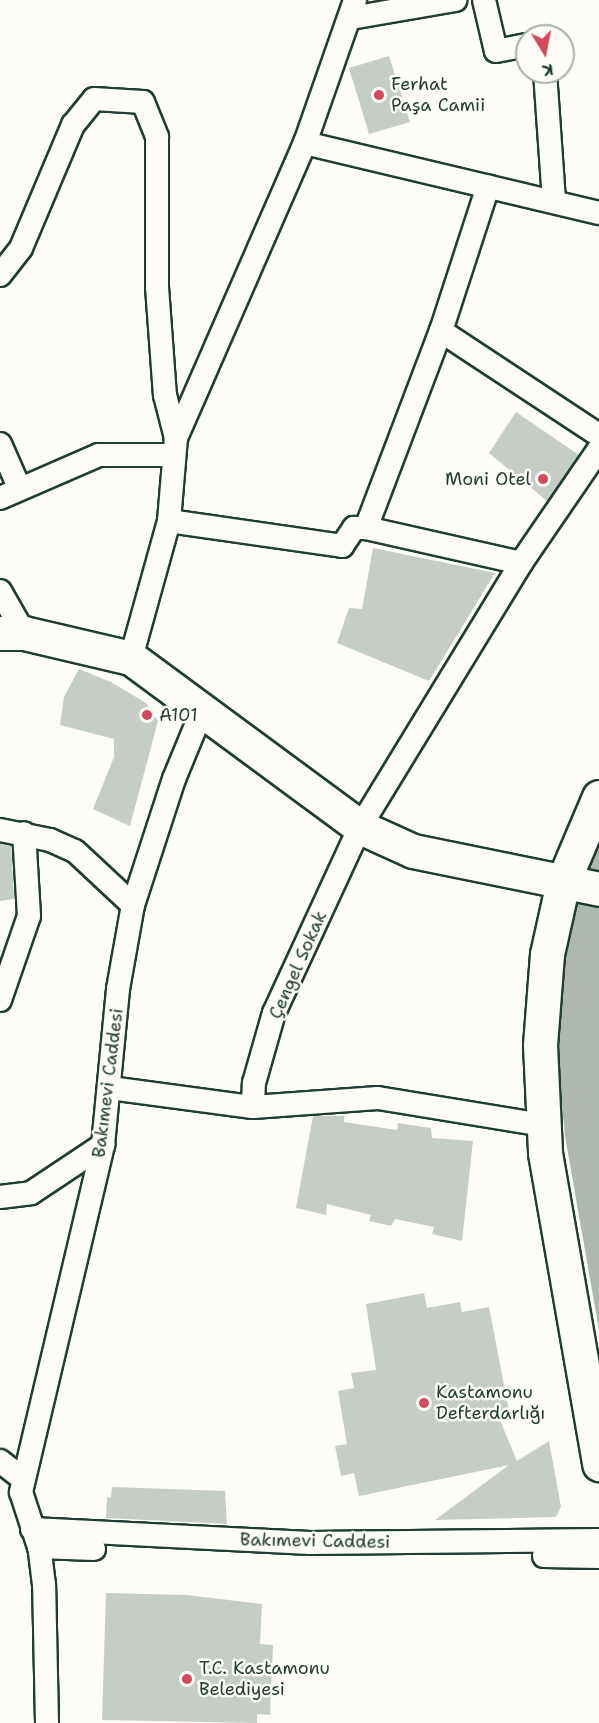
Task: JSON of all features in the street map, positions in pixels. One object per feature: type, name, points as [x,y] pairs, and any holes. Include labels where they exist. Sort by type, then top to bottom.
[{"type":"main road","points":[[12,633],[131,658],[360,827],[413,851],[599,889]]},
{"type":"main road","points":[[599,797],[563,882],[542,993],[543,1125],[599,1464]]},
{"type":"street","points":[[175,447],[305,143],[353,9],[455,0]]},
{"type":"street","points":[[484,0],[496,51],[515,47]]},
{"type":"street","points":[[546,84],[554,202]]},
{"type":"street","points":[[0,275],[21,248],[73,125],[94,99],[143,102],[157,137],[157,288],[165,395],[175,447],[169,521],[131,658]]},
{"type":"street","points":[[305,143],[599,213]]},
{"type":"street","points":[[366,528],[441,331],[488,186]]},
{"type":"street","points":[[441,331],[599,435]]},
{"type":"street","points":[[0,444],[10,493],[99,454],[175,447]]},
{"type":"street","name":"Çengel Sokak","points":[[253,1107],[254,1083],[274,1014],[360,827],[521,563],[599,449]]},
{"type":"street","points":[[169,521],[342,546],[354,528],[366,528],[521,563]]},
{"type":"street","points":[[0,591],[12,633]]},
{"type":"street","name":"Bakımevi Caddesi","points":[[47,1723],[36,1538],[21,1492],[103,1145],[118,989],[133,905],[174,779],[202,711]]},
{"type":"street","points":[[0,830],[24,833],[75,851],[133,905]]},
{"type":"street","points":[[0,1000],[29,916],[24,833]]},
{"type":"street","points":[[110,1089],[253,1107],[378,1098],[543,1125]]},
{"type":"street","points":[[0,1197],[31,1193],[103,1145]]},
{"type":"street","points":[[0,1461],[23,1479]]},
{"type":"street","points":[[36,1538],[190,1554],[599,1557]]},
{"type":"street","name":"Bakımevi Caddesi","points":[[36,1538],[310,1542],[599,1540]]},
{"type":"shaded area","points":[[599,837],[599,1330],[565,1136],[558,1064],[560,991],[572,920]]},
{"type":"building","name":"Ferhat Paşa Camii","points":[[389,56],[410,122],[369,134],[349,68]]},
{"type":"building","name":"Moni Otel","points":[[516,412],[579,455],[547,501],[489,453]]},
{"type":"building","points":[[373,548],[495,573],[429,681],[337,643],[349,608],[362,609]]},
{"type":"building","points":[[79,669],[111,682],[146,703],[158,721],[130,826],[93,809],[114,757],[114,739],[60,725],[64,697]]},
{"type":"building","points":[[0,844],[11,846],[14,899],[0,901]]},
{"type":"building","points":[[313,1116],[344,1116],[344,1122],[397,1130],[398,1123],[431,1128],[432,1138],[473,1141],[462,1241],[432,1234],[434,1227],[395,1219],[391,1226],[369,1221],[371,1215],[327,1204],[326,1215],[296,1208]]},
{"type":"building","name":"Kastamonu Defterdarlığı","points":[[424,1293],[427,1308],[460,1302],[462,1312],[489,1307],[510,1416],[499,1418],[517,1461],[549,1441],[561,1507],[556,1517],[435,1520],[509,1465],[359,1496],[354,1473],[341,1476],[335,1446],[347,1444],[338,1391],[354,1388],[351,1373],[376,1370],[366,1304]]},
{"type":"building","points":[[112,1487],[225,1491],[227,1524],[106,1518],[107,1497],[111,1498]]},
{"type":"building","name":"T.C. Kastamonu Belediyesi","points":[[106,1593],[186,1595],[262,1604],[260,1644],[273,1645],[270,1715],[257,1714],[257,1723],[102,1720]]},
{"type":"place","name":"Ferhat Paşa Camii","points":[[379,95]]},
{"type":"place","name":"Moni Otel","points":[[543,479]]},
{"type":"place","name":"A101","points":[[147,715]]},
{"type":"place","name":"Kastamonu Defterdarlığı","points":[[424,1403]]},
{"type":"place","name":"T.C. Kastamonu Belediyesi","points":[[187,1679]]}]
